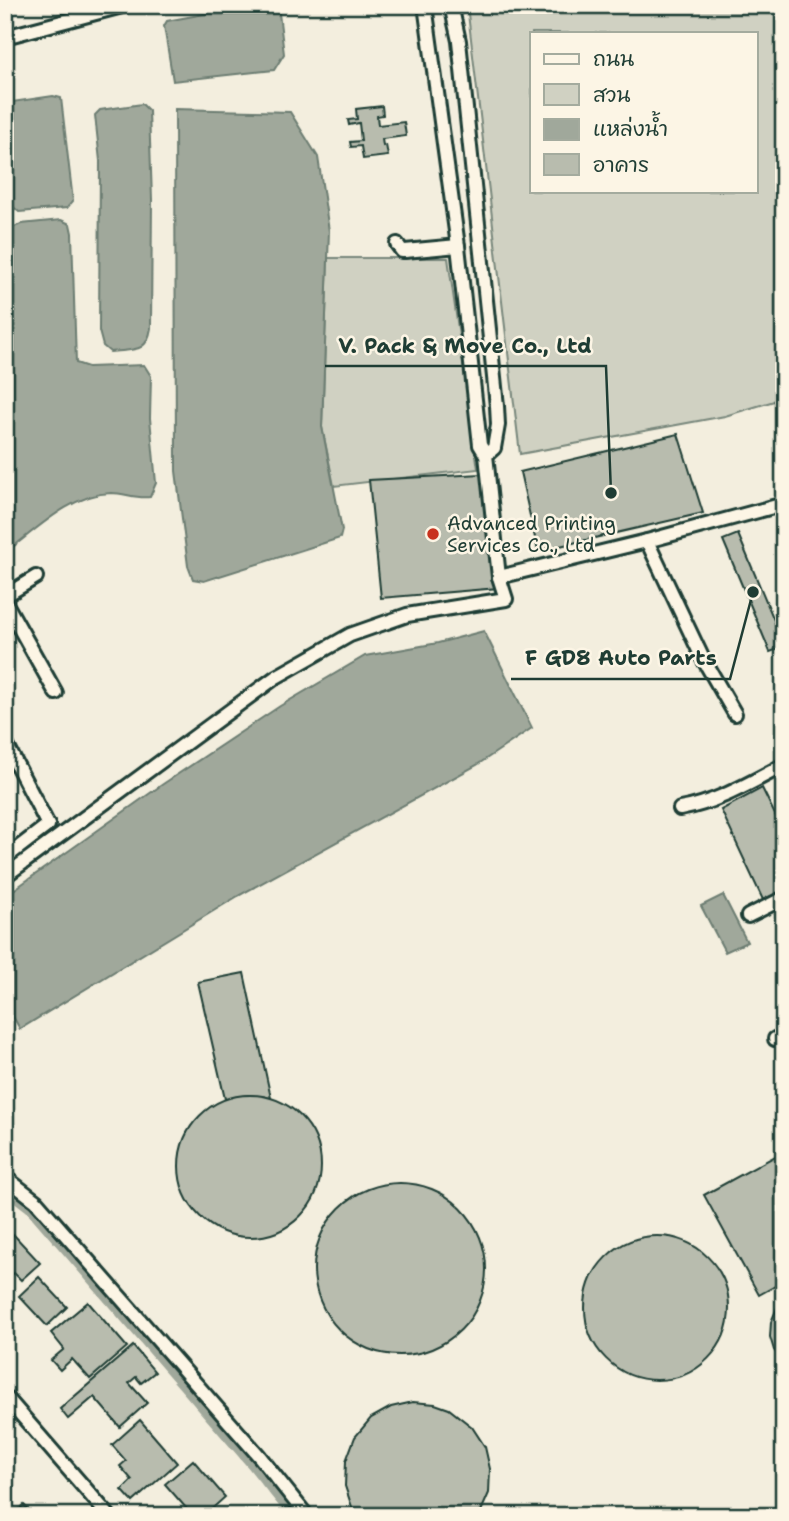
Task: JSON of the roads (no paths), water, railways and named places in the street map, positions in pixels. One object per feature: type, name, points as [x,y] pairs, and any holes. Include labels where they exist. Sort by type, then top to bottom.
[{"type":"street","points":[[5,37],[125,5]]},
{"type":"street","points":[[5,876],[276,677],[359,631],[407,615],[506,599],[499,577],[486,455],[480,445],[458,246],[425,5]]},
{"type":"street","points":[[451,5],[459,41],[497,406],[498,425],[494,448],[486,455]]},
{"type":"street","points":[[397,244],[402,251],[458,246]]},
{"type":"street","points":[[499,577],[784,504]]},
{"type":"street","points":[[647,541],[702,657],[735,714]]},
{"type":"street","points":[[5,596],[36,577]]},
{"type":"street","points":[[5,602],[56,692]]},
{"type":"street","points":[[5,742],[48,825],[5,858]]},
{"type":"street","points":[[680,809],[698,807],[718,799],[784,765]]},
{"type":"street","points":[[748,916],[784,898]]},
{"type":"street","points":[[5,1177],[36,1201],[260,1457],[307,1516]]},
{"type":"street","points":[[5,1396],[108,1516]]},
{"type":"water","points":[[252,5],[278,5],[284,54],[274,70],[173,81],[164,26],[167,21]]},
{"type":"water","points":[[53,96],[61,98],[73,201],[67,208],[19,212],[9,203],[5,157],[5,103]]},
{"type":"water","points":[[142,104],[149,111],[152,200],[151,328],[146,342],[138,349],[110,352],[103,346],[99,331],[100,161],[95,115],[100,110]]},
{"type":"water","points":[[175,109],[290,112],[318,157],[329,231],[322,427],[342,530],[340,538],[204,581],[193,579],[188,566],[176,471]]},
{"type":"water","points":[[61,220],[70,224],[72,233],[76,363],[88,367],[144,365],[151,376],[150,418],[156,483],[150,497],[111,493],[96,495],[68,506],[5,553],[5,231],[21,224]]},
{"type":"water","points":[[484,631],[532,728],[477,765],[238,896],[20,1029],[5,1002],[5,896],[163,784],[280,706],[365,656],[438,643]]},
{"type":"water","points":[[723,895],[747,942],[725,952],[701,906]]},
{"type":"waterway","points":[[5,1186],[31,1206],[296,1516]]},
{"type":"place","name":"V. Pack & Move Co., Ltd","points":[[611,493]]},
{"type":"place","name":"Advanced Printing Services Co., Ltd","points":[[433,534]]},
{"type":"place","name":"F GD8 Auto Parts","points":[[753,592]]}]
